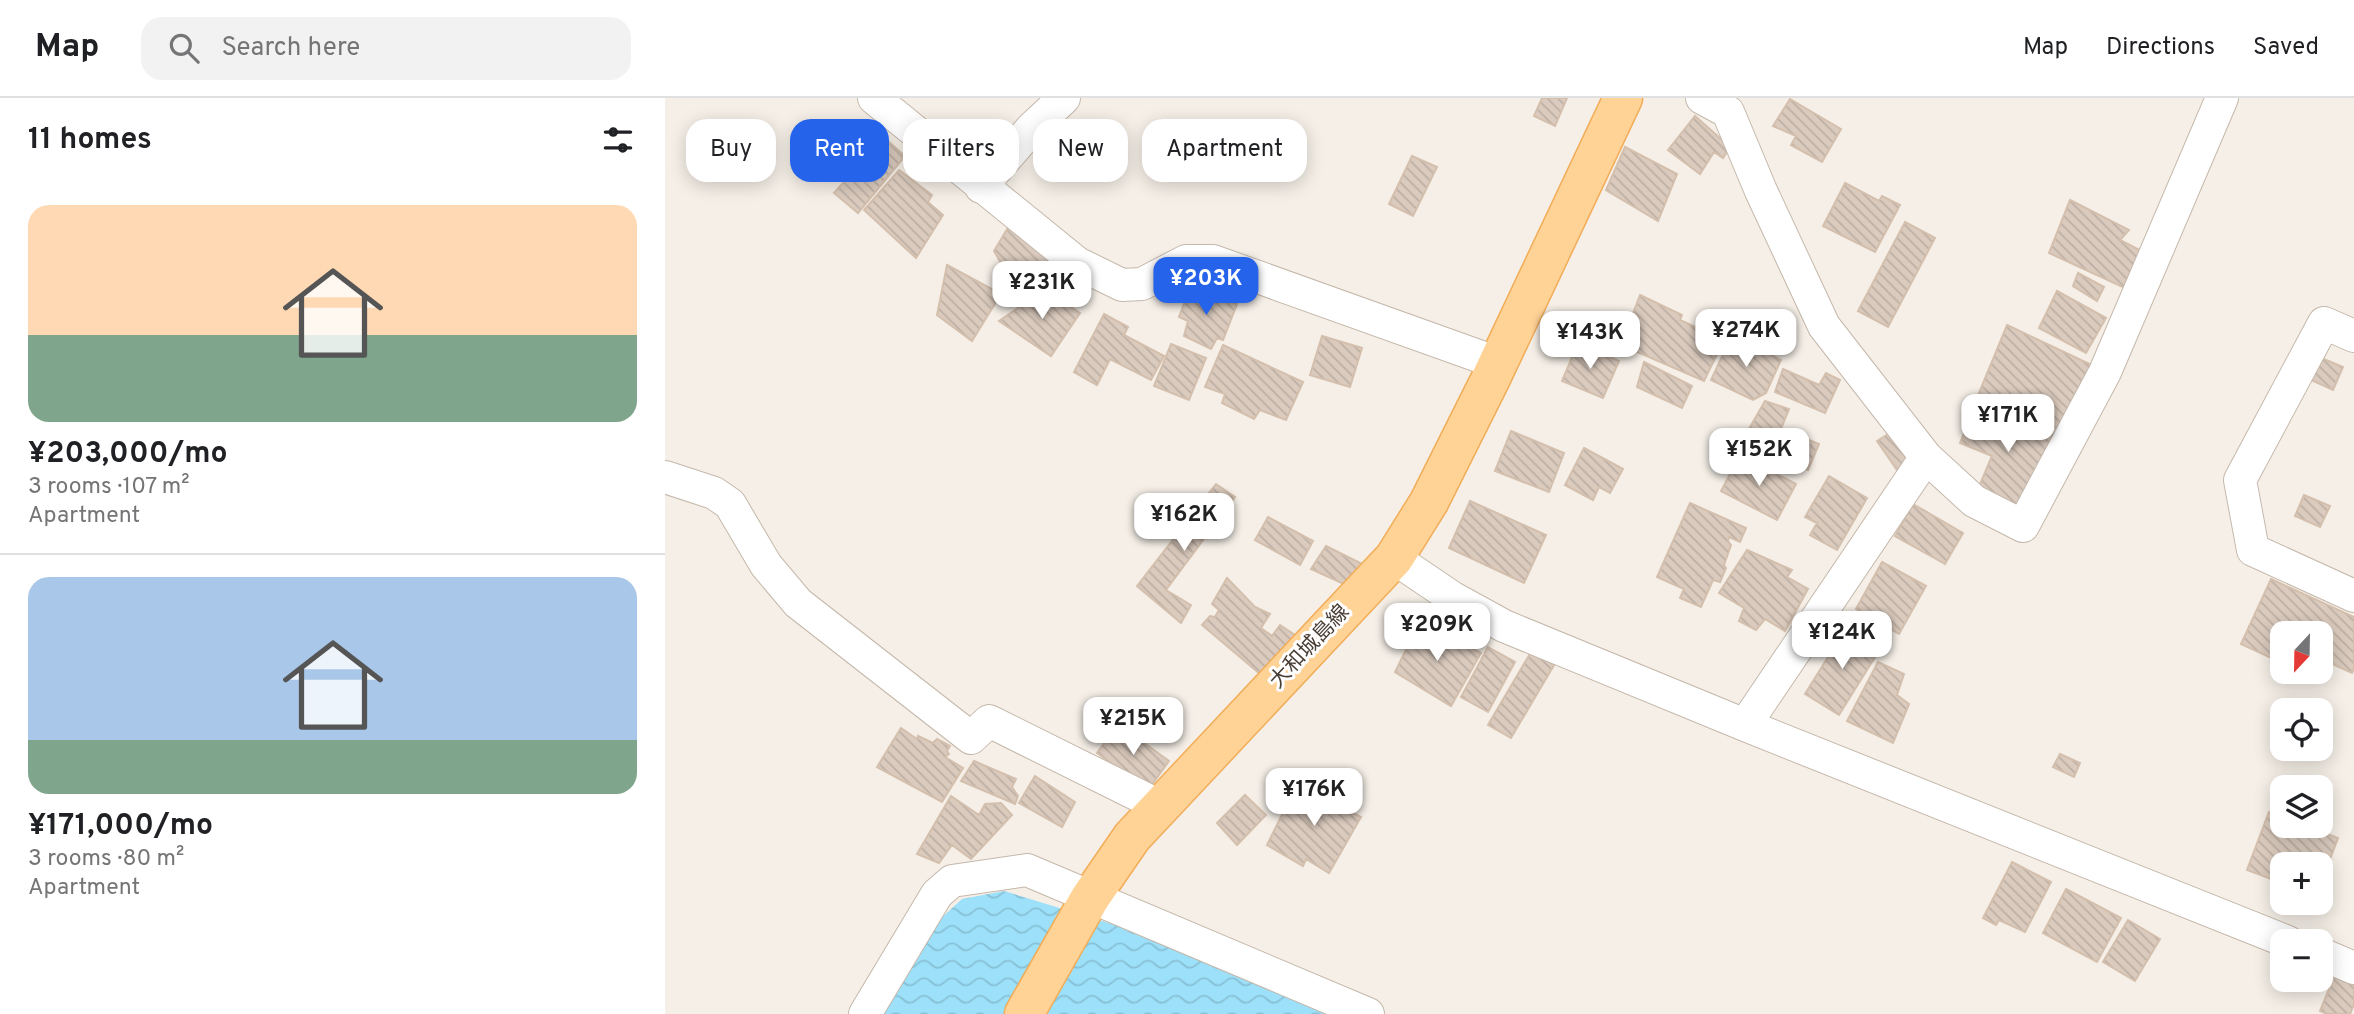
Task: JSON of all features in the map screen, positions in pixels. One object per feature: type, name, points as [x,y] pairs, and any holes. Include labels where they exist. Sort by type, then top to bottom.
[{"type":"main road","name":"大和城島線","points":[[1024,1014],[1090,898],[1132,837],[1394,558],[1429,502],[1623,98]]},
{"type":"street","points":[[874,98],[1077,263],[1122,285],[1142,284],[1186,261],[1213,261],[1498,363]]},
{"type":"street","points":[[981,187],[1031,129],[1064,98]]},
{"type":"street","points":[[1703,98],[1728,112],[1761,191],[1824,326],[1926,457],[1974,501],[2023,526],[2105,372],[2222,98]]},
{"type":"street","points":[[2354,336],[2323,323],[2240,480],[2253,550],[2354,596]]},
{"type":"street","points":[[1745,726],[1926,457]]},
{"type":"street","points":[[665,477],[714,493],[730,504],[766,565],[798,603],[971,738],[989,722],[1160,806]]},
{"type":"street","points":[[1394,558],[1453,598],[1504,626],[1745,726],[2270,935]]},
{"type":"street","points":[[865,1014],[937,894],[952,881],[1027,870],[1368,1014]]},
{"type":"street","points":[[2333,959],[2354,968]]},
{"type":"water","points":[[1004,891],[1122,927],[1330,1014],[881,1014],[927,931],[962,899]]},
{"type":"building","points":[[1542,98],[1567,98],[1555,126],[1534,116]]},
{"type":"building","points":[[1790,99],[1841,129],[1822,162],[1791,145],[1796,136],[1773,126]]},
{"type":"building","points":[[1695,116],[1730,147],[1723,158],[1714,152],[1700,174],[1668,150]]},
{"type":"building","points":[[889,142],[903,154],[903,158],[889,175]]},
{"type":"building","points":[[1625,147],[1677,174],[1658,221],[1606,190]]},
{"type":"building","points":[[1412,156],[1437,167],[1413,216],[1389,204]]},
{"type":"building","points":[[899,170],[903,173],[903,182],[915,182],[932,195],[928,202],[943,215],[916,258],[864,210]]},
{"type":"building","points":[[844,182],[884,182],[858,213],[834,193]]},
{"type":"building","points":[[1845,183],[1879,201],[1882,196],[1900,205],[1875,252],[1823,226]]},
{"type":"building","points":[[2070,200],[2129,230],[2120,240],[2147,254],[2127,289],[2049,253]]},
{"type":"building","points":[[1012,221],[1056,257],[1030,289],[1008,275],[994,251]]},
{"type":"building","points":[[1905,222],[1935,238],[1888,327],[1858,311]]},
{"type":"building","points":[[947,265],[1001,294],[972,341],[937,315]]},
{"type":"building","points":[[2078,273],[2104,287],[2097,301],[2073,286]]},
{"type":"building","points":[[1190,288],[1237,304],[1223,340],[1217,338],[1211,349],[1184,336],[1188,321],[1179,317]]},
{"type":"building","points":[[1044,290],[1080,313],[1051,356],[999,321]]},
{"type":"building","points":[[2057,291],[2106,318],[2086,353],[2039,328]]},
{"type":"building","points":[[1640,295],[1682,315],[1680,320],[1724,340],[1704,381],[1621,345]]},
{"type":"building","points":[[1104,314],[1128,327],[1124,335],[1164,356],[1151,380],[1110,359],[1097,385],[1074,372]]},
{"type":"building","points":[[2007,325],[2096,367],[2065,432],[1979,393]]},
{"type":"building","points":[[1732,335],[1781,360],[1766,393],[1753,400],[1711,380]]},
{"type":"building","points":[[1322,336],[1362,348],[1350,387],[1310,375]]},
{"type":"building","points":[[1578,343],[1619,361],[1603,398],[1562,381]]},
{"type":"building","points":[[1171,344],[1206,358],[1189,400],[1154,386]]},
{"type":"building","points":[[1223,345],[1303,382],[1286,420],[1260,410],[1254,419],[1222,403],[1225,394],[1205,387]]},
{"type":"building","points":[[2319,357],[2343,367],[2333,390],[2309,379]]},
{"type":"building","points":[[1644,362],[1692,386],[1682,408],[1637,387]]},
{"type":"building","points":[[1783,369],[1819,385],[1826,373],[1840,380],[1825,413],[1775,392]]},
{"type":"building","points":[[1765,401],[1789,409],[1781,429],[1819,444],[1808,470],[1741,443]]},
{"type":"building","points":[[1977,403],[2056,436],[2025,509],[1978,489],[1992,456],[1960,443]]},
{"type":"building","points":[[1511,431],[1564,453],[1549,492],[1495,471]]},
{"type":"building","points":[[1893,431],[1912,457],[1897,470],[1877,441]]},
{"type":"building","points":[[1584,448],[1623,469],[1610,493],[1599,487],[1593,500],[1565,485]]},
{"type":"building","points":[[1740,455],[1796,484],[1777,520],[1721,491]]},
{"type":"building","points":[[1829,476],[1867,498],[1837,550],[1810,535],[1817,523],[1805,517]]},
{"type":"building","points":[[1216,484],[1235,497],[1166,590],[1191,605],[1181,623],[1137,586]]},
{"type":"building","points":[[2304,495],[2330,506],[2320,527],[2295,516]]},
{"type":"building","points":[[1470,501],[1546,535],[1524,583],[1449,548]]},
{"type":"building","points":[[1690,503],[1746,528],[1740,542],[1729,537],[1731,545],[1724,565],[1726,568],[1720,582],[1713,580],[1701,607],[1680,598],[1684,589],[1657,577]]},
{"type":"building","points":[[1913,504],[1963,533],[1945,564],[1895,536]]},
{"type":"building","points":[[1268,517],[1313,541],[1300,565],[1255,540]]},
{"type":"building","points":[[1326,546],[1368,567],[1357,590],[1311,569]]},
{"type":"building","points":[[1747,550],[1792,570],[1787,577],[1808,589],[1785,631],[1765,619],[1756,630],[1739,621],[1744,608],[1719,593]]},
{"type":"building","points":[[1882,562],[1926,586],[1899,634],[1856,609]]},
{"type":"building","points":[[1227,578],[1255,607],[1270,614],[1261,628],[1272,636],[1280,625],[1304,641],[1267,680],[1202,625],[1210,616],[1215,617],[1219,610],[1212,604]]},
{"type":"building","points":[[2271,579],[2354,617],[2352,673],[2333,664],[2333,621],[2270,621],[2270,657],[2241,644]]},
{"type":"building","points":[[1420,621],[1481,653],[1451,706],[1395,672]]},
{"type":"building","points":[[1846,628],[1880,649],[1839,715],[1805,694]]},
{"type":"building","points":[[1488,647],[1515,662],[1488,712],[1461,697]]},
{"type":"building","points":[[1531,652],[1554,665],[1511,738],[1488,725]]},
{"type":"building","points":[[1878,662],[1904,674],[1897,695],[1909,704],[1893,743],[1847,721]]},
{"type":"building","points":[[1118,724],[1169,761],[1148,790],[1097,753]]},
{"type":"building","points":[[901,728],[917,739],[918,736],[933,743],[937,739],[950,746],[947,751],[949,754],[945,757],[963,768],[942,802],[877,767]]},
{"type":"building","points":[[2060,754],[2080,763],[2074,777],[2053,767]]},
{"type":"building","points":[[974,761],[1016,779],[1012,787],[1018,796],[1015,804],[961,781]]},
{"type":"building","points":[[1035,776],[1075,802],[1062,827],[1019,803]]},
{"type":"building","points":[[1333,784],[1340,787],[1336,805],[1361,817],[1329,873],[1306,859],[1303,866],[1267,845],[1296,786],[1315,796],[1321,786],[1330,789]]},
{"type":"building","points":[[1245,795],[1266,815],[1237,845],[1217,823]]},
{"type":"building","points":[[951,796],[979,815],[985,804],[1001,803],[1012,815],[971,859],[952,845],[939,863],[917,854]]},
{"type":"building","points":[[2269,812],[2270,838],[2338,838],[2333,852],[2270,852],[2270,879],[2247,870]]},
{"type":"building","points":[[2012,862],[2051,882],[2025,932],[1999,920],[1996,925],[1983,918]]},
{"type":"building","points":[[2066,889],[2121,918],[2097,962],[2043,933]]},
{"type":"building","points":[[2128,920],[2160,939],[2135,981],[2103,962]]},
{"type":"building","points":[[2334,977],[2354,985],[2354,1004],[2350,1014],[2327,1014],[2320,1011],[2328,992],[2333,992]]}]
